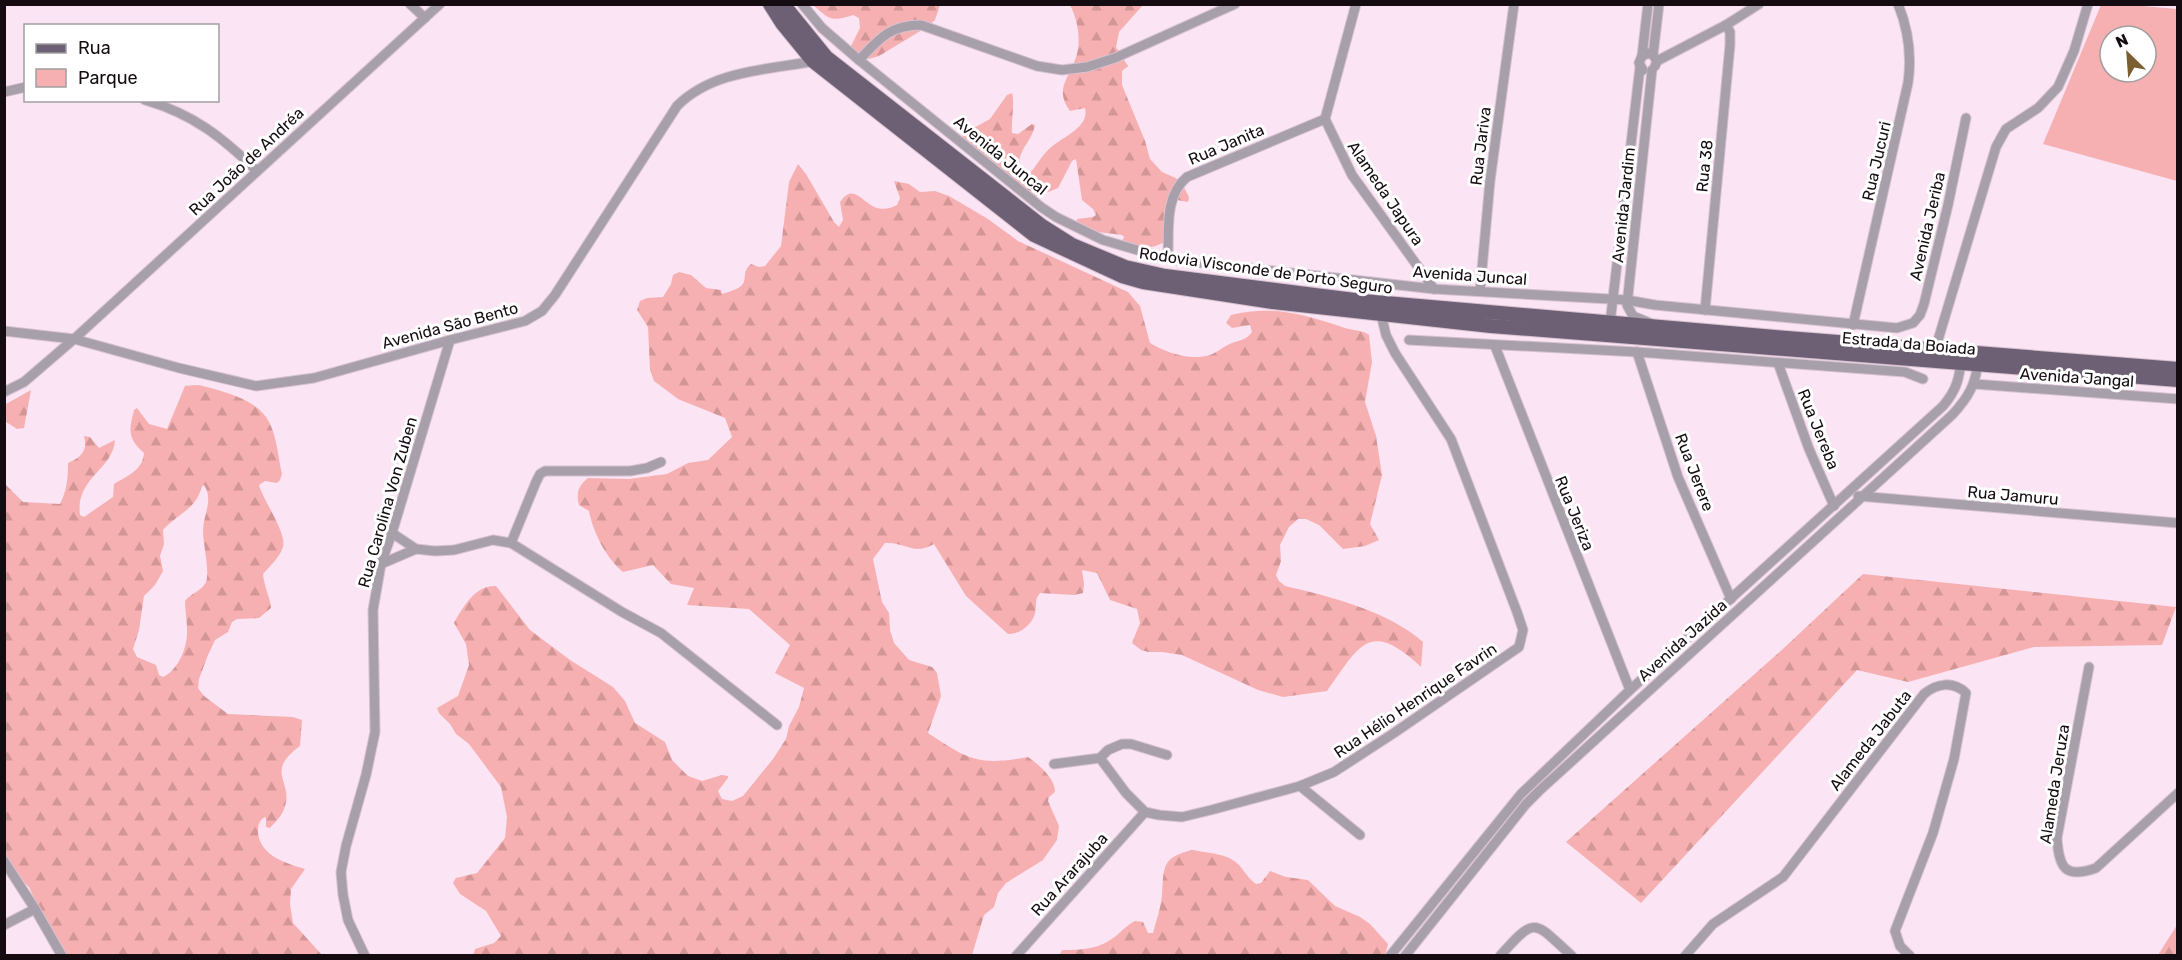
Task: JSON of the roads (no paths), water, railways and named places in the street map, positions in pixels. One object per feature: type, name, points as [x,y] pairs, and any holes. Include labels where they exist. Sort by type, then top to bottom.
[{"type":"main road","name":"Rodovia Visconde de Porto Seguro","points":[[770,4],[782,23],[820,59],[1034,236],[1122,276],[1143,282],[1273,302],[1637,345]]},
{"type":"main road","name":"Rodovia Visconde de Porto Seguro","points":[[783,4],[820,59],[1042,226],[1072,245],[1125,267],[1165,276],[1362,301],[1564,320],[1658,326]]},
{"type":"main road","points":[[1612,322],[1618,333],[1637,345]]},
{"type":"main road","name":"Estrada da Boiada","points":[[1658,326],[1935,350],[1961,358]]},
{"type":"main road","name":"Estrada da Boiada","points":[[1637,345],[1961,358],[2178,380]]},
{"type":"main road","name":"Estrada da Boiada","points":[[1978,360],[2178,369]]},
{"type":"street","points":[[410,4],[424,18]]},
{"type":"street","name":"Rua João de Andréa","points":[[4,392],[24,382],[74,339],[440,4]]},
{"type":"street","name":"Avenida Juncal","points":[[802,4],[822,28],[859,60],[1056,217],[1103,240],[1168,259],[1434,289],[1628,300],[1705,310],[1897,328]]},
{"type":"street","points":[[859,60],[891,30],[907,25],[921,25],[1037,66],[1062,70],[1087,67],[1115,58],[1235,4]]},
{"type":"street","points":[[1325,119],[1356,4]]},
{"type":"street","name":"Rua Jariva","points":[[1480,291],[1490,181],[1514,4]]},
{"type":"street","points":[[1648,4],[1642,56],[1649,54],[1654,62]]},
{"type":"street","name":"Avenida Jardim","points":[[1628,300],[1659,4]]},
{"type":"street","points":[[1640,67],[1644,70],[1654,62],[1726,25],[1760,4]]},
{"type":"street","name":"Rua Jucuri","points":[[1853,324],[1911,62],[1906,25],[1898,4]]},
{"type":"street","points":[[1935,350],[1996,147],[2006,129],[2038,108],[2058,87],[2074,51],[2088,4]]},
{"type":"street","name":"Rua 38","points":[[1705,310],[1730,45],[1730,32],[1726,25]]},
{"type":"street","name":"Avenida Jardim","points":[[1612,322],[1642,56]]},
{"type":"street","name":"Avenida São Bento","points":[[4,331],[74,339],[179,368],[256,386],[314,378],[525,321],[542,311],[555,296],[677,106],[688,95],[702,86],[733,75],[820,59]]},
{"type":"street","points":[[4,92],[24,87]]},
{"type":"street","points":[[151,102],[199,124],[226,141],[257,171]]},
{"type":"street","name":"Avenida Jeriba","points":[[1897,328],[1913,323],[1920,315],[1924,304],[1966,118]]},
{"type":"street","name":"Rua Janita","points":[[1168,259],[1171,198],[1182,181],[1325,119]]},
{"type":"street","name":"Alameda Japura","points":[[1325,119],[1352,175],[1434,289]]},
{"type":"street","points":[[1628,300],[1628,309],[1634,316],[1658,326]]},
{"type":"street","name":"Rua Hélio Henrique Favrin","points":[[1145,812],[1182,817],[1300,786],[1334,772],[1519,647],[1523,630],[1451,440],[1395,353],[1386,335],[1381,314]]},
{"type":"street","name":"Rua Carolina Von Zuben","points":[[365,956],[348,920],[341,872],[375,732],[373,610],[381,564],[450,340]]},
{"type":"street","points":[[1409,340],[1495,346],[1637,345],[1778,363],[1905,372],[1923,379]]},
{"type":"street","name":"Rua Jerere","points":[[1637,345],[1678,477],[1731,600],[1740,600],[1739,609]]},
{"type":"street","name":"Rua Jeriza","points":[[1495,346],[1630,690],[1628,700],[1638,700]]},
{"type":"street","name":"Avenida Jazida","points":[[1390,956],[1521,794],[1630,690],[1943,406],[1954,393],[1960,377],[1961,358]]},
{"type":"street","name":"Avenida Jazida","points":[[1405,956],[1526,804],[1571,760],[1952,415],[1967,399],[1974,384],[1978,360]]},
{"type":"street","name":"Rua Jereba","points":[[1778,363],[1809,449],[1834,506]]},
{"type":"street","name":"Avenida Jangal","points":[[1974,384],[2178,399]]},
{"type":"street","points":[[511,543],[536,482],[540,474],[545,471],[630,471],[647,468],[661,462]]},
{"type":"street","name":"Rua Jamuru","points":[[1847,494],[2178,523]]},
{"type":"street","points":[[392,533],[416,549],[435,551],[454,550],[493,540],[511,543],[622,612],[662,633],[777,725]]},
{"type":"street","points":[[381,564],[416,549]]},
{"type":"street","name":"Alameda Jeruza","points":[[2089,667],[2057,838],[2058,858],[2062,865],[2070,872],[2080,874],[2096,868],[2178,793]]},
{"type":"street","name":"Alameda Jabuta","points":[[1685,956],[1713,924],[1783,877],[1924,694],[1931,688],[1942,685],[1956,686],[1966,693],[1954,759],[1933,833],[1895,931],[1899,946],[1910,956]]},
{"type":"street","points":[[1054,764],[1100,758],[1108,750],[1122,744],[1131,744],[1167,755]]},
{"type":"street","points":[[1100,758],[1126,793],[1145,812]]},
{"type":"street","points":[[1300,786],[1360,835]]},
{"type":"street","name":"Rua Ararajuba","points":[[1016,956],[1145,812]]},
{"type":"street","points":[[4,861],[62,956]]},
{"type":"street","points":[[4,925],[35,909]]},
{"type":"street","points":[[1500,956],[1519,934],[1536,926],[1545,931],[1572,956]]}]
